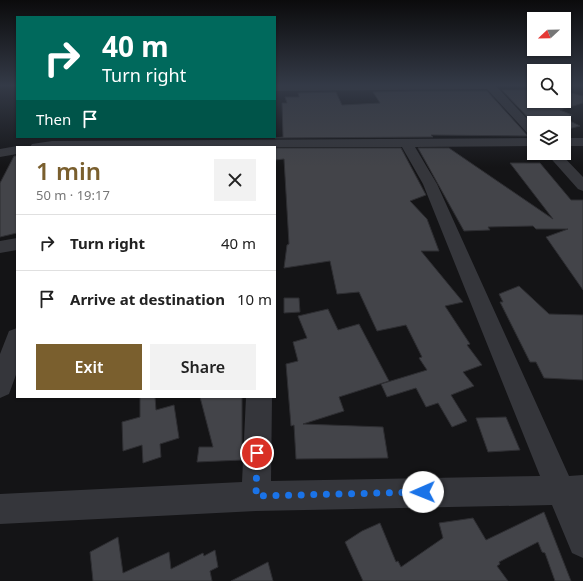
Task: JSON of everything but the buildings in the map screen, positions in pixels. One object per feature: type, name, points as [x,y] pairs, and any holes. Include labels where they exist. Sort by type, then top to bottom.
[{"type":"street","points":[[514,112],[527,126]]},
{"type":"street","points":[[50,146],[90,143],[407,144],[527,142]]},
{"type":"street","points":[[571,142],[583,142]]},
{"type":"street","points":[[407,144],[430,184],[572,490],[583,542]]},
{"type":"street","points":[[0,153],[16,150]]},
{"type":"street","points":[[559,160],[583,186]]},
{"type":"street","points":[[0,248],[16,244]]},
{"type":"street","points":[[0,386],[16,341]]},
{"type":"street","points":[[256,496],[259,398]]},
{"type":"street","points":[[0,509],[256,496],[572,490]]},
{"type":"route","points":[[257,453],[256,496],[423,492]]}]
